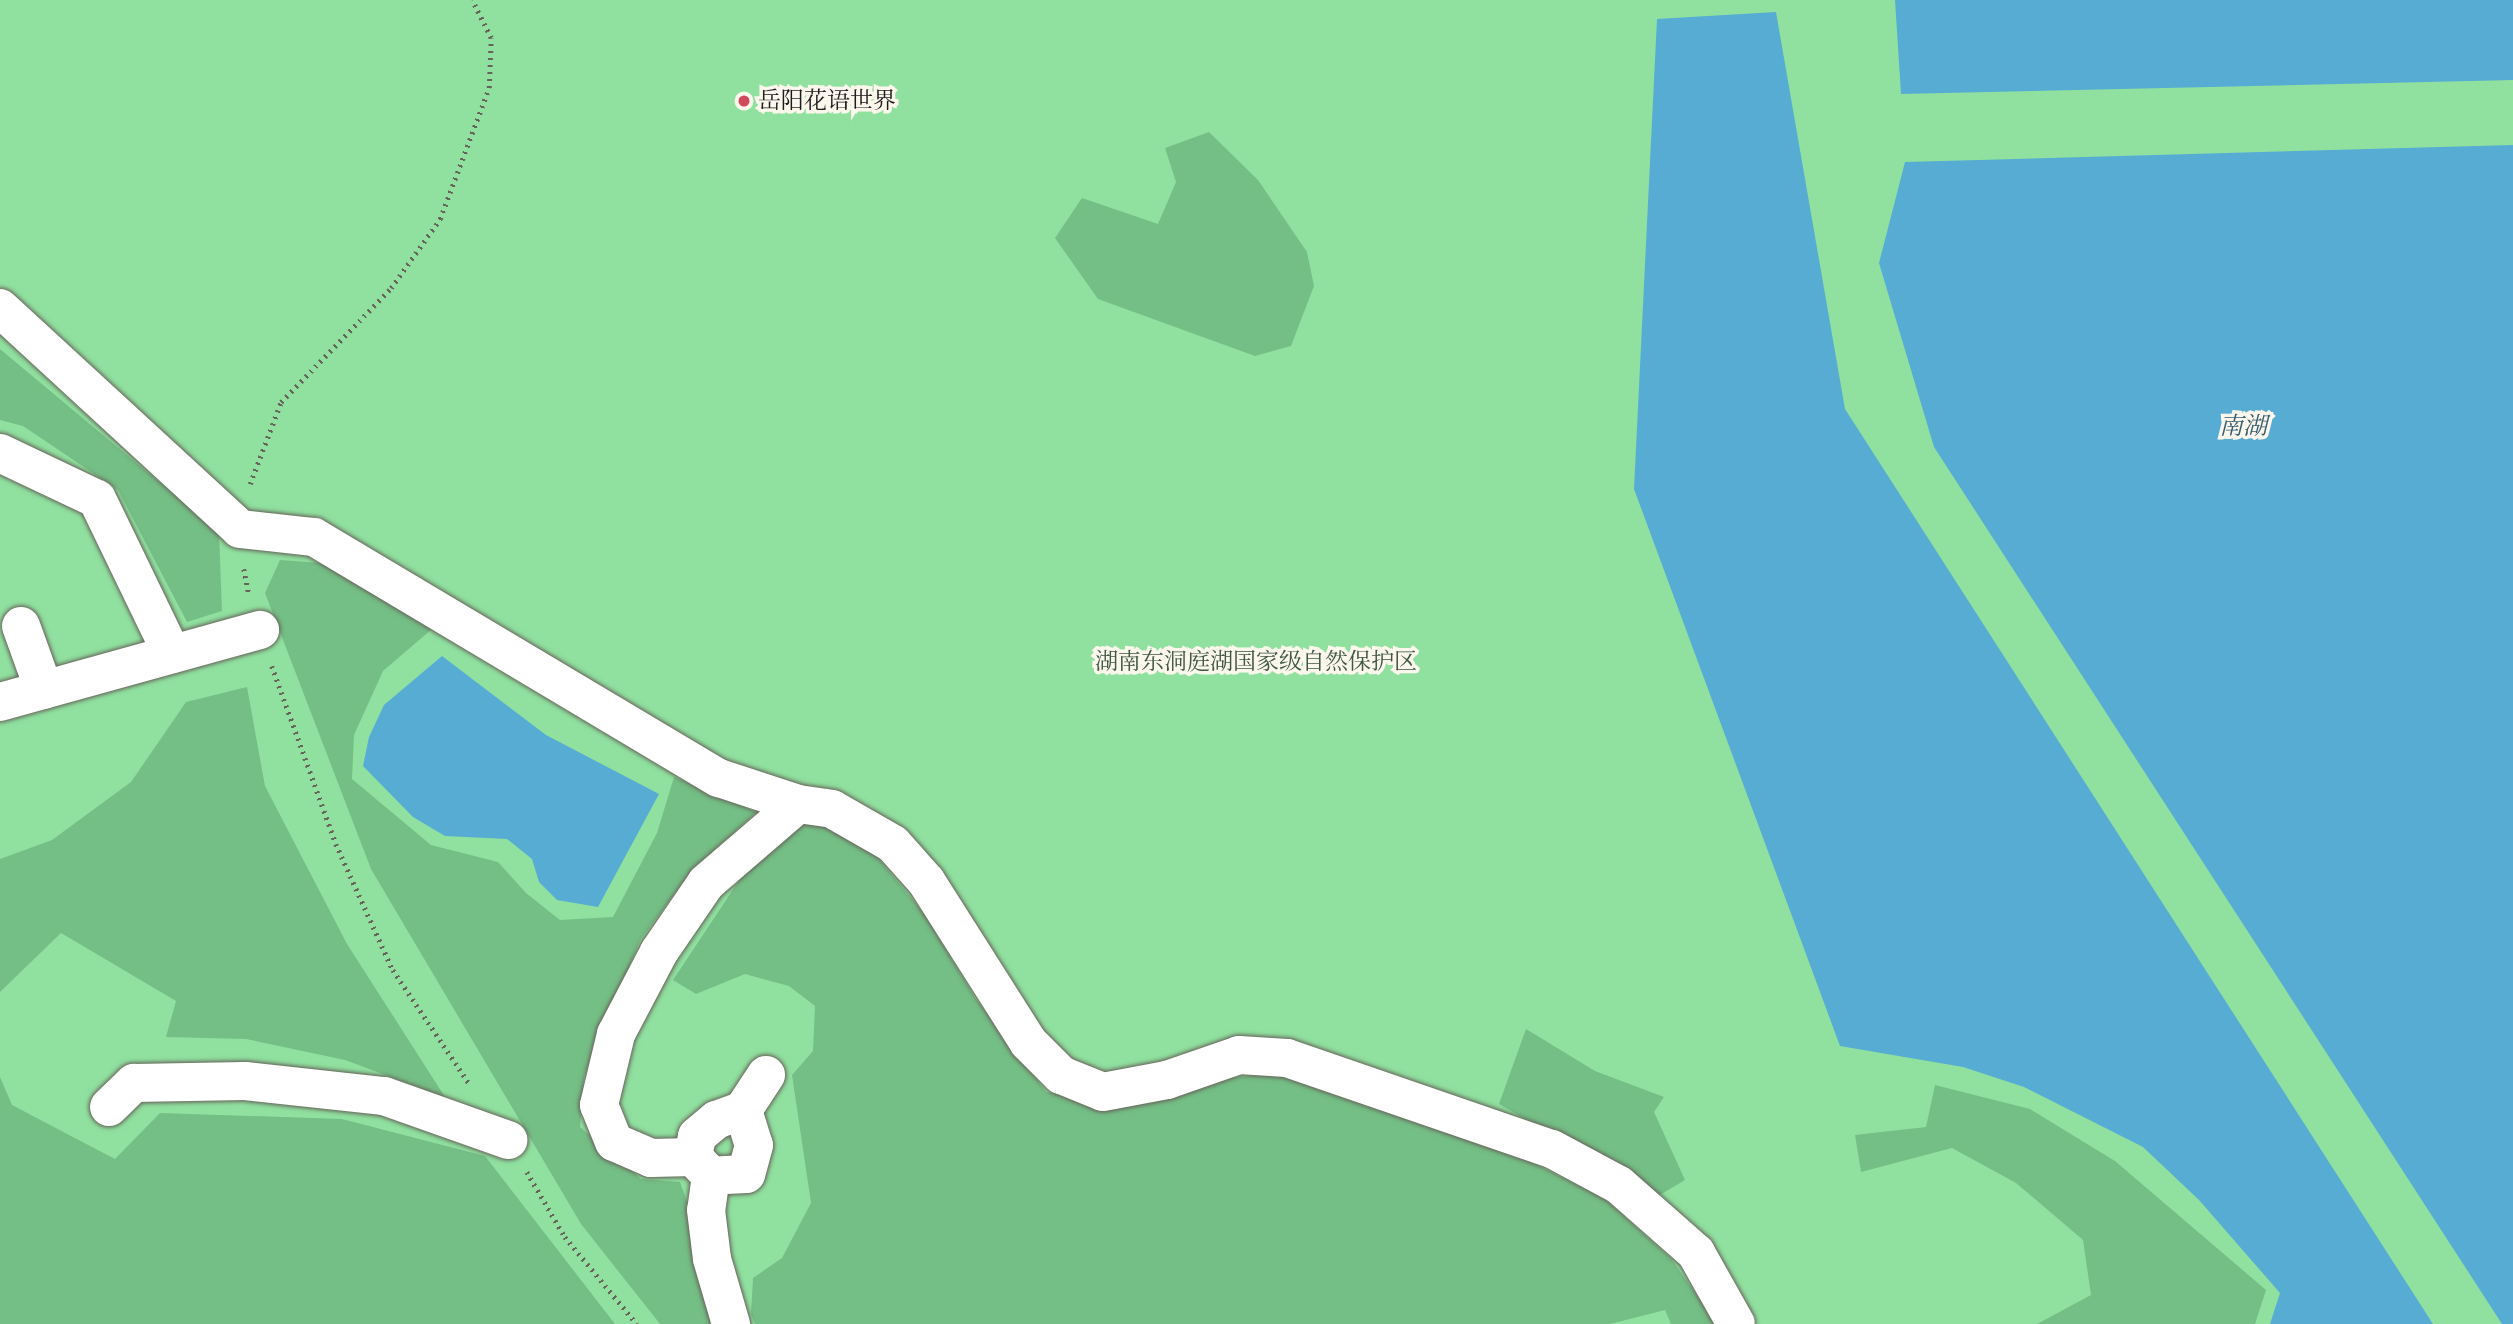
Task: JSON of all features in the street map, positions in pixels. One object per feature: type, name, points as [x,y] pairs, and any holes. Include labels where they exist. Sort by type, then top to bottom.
[{"type":"street","points":[[0,308],[240,529],[314,537],[719,778],[798,804],[832,809],[894,844],[926,881],[1028,1042],[1061,1075],[1103,1092],[1167,1080],[1239,1055],[1286,1058],[1552,1149],[1619,1185],[1696,1253],[1736,1324]]},
{"type":"street","points":[[0,453],[97,499],[172,654]]},
{"type":"street","points":[[21,626],[44,690]]},
{"type":"street","points":[[0,702],[260,630]]},
{"type":"street","points":[[743,1110],[754,1145],[747,1174],[651,1158],[614,1142],[599,1105],[616,1034],[659,952],[706,883],[798,804]]},
{"type":"street","points":[[731,1324],[712,1259],[697,1136],[716,1120],[743,1110],[766,1075]]},
{"type":"street","points":[[110,1107],[134,1083],[245,1081],[384,1096],[508,1140]]},
{"type":"path","points":[[472,0],[491,38],[489,88],[440,219],[391,288],[281,402],[254,467],[240,529],[245,583],[306,768],[393,970],[508,1140],[565,1237],[637,1324]]},
{"type":"green space","name":"湖南东洞庭湖国家级自然保护区","points":[[0,0],[2513,0],[2513,1324],[0,1324]]},
{"type":"green space","points":[[1209,132],[1258,180],[1307,252],[1314,286],[1291,346],[1255,356],[1098,299],[1055,238],[1082,198],[1158,224],[1176,182],[1165,148]]},
{"type":"green space","points":[[0,349],[219,532],[222,611],[187,622],[118,490],[23,426],[0,420]]},
{"type":"green space","points":[[280,560],[321,563],[432,629],[383,671],[354,735],[352,779],[431,845],[498,862],[526,893],[560,920],[613,917],[657,833],[674,777],[756,812],[689,874],[640,940],[584,1077],[580,1127],[641,1179],[680,1182],[692,1216],[697,1266],[711,1324],[660,1324],[581,1224],[371,869],[265,593]]},
{"type":"green space","points":[[247,687],[265,786],[347,944],[445,1097],[345,1060],[246,1039],[166,1037],[176,1001],[61,933],[0,992],[0,859],[52,840],[131,782],[186,702]]},
{"type":"green space","points":[[809,819],[873,852],[925,915],[975,998],[1046,1092],[1134,1106],[1208,1081],[1270,1073],[1499,1146],[1605,1199],[1672,1260],[1717,1324],[1671,1324],[1665,1310],[1610,1324],[755,1324],[751,1314],[753,1278],[782,1258],[811,1203],[792,1075],[813,1051],[815,1006],[789,986],[745,974],[696,994],[673,980],[750,864]]},
{"type":"green space","points":[[1526,1029],[1595,1071],[1664,1097],[1654,1112],[1685,1180],[1658,1196],[1499,1104]]},
{"type":"green space","points":[[0,1077],[12,1105],[115,1159],[160,1113],[342,1119],[485,1156],[615,1324],[0,1324]]},
{"type":"green space","points":[[1935,1085],[2030,1109],[2115,1161],[2266,1290],[2255,1324],[2037,1324],[2091,1295],[2083,1240],[2016,1183],[1952,1148],[1861,1172],[1855,1135],[1926,1127]]},
{"type":"water","points":[[1895,0],[2513,0],[2513,80],[1901,94]]},
{"type":"water","points":[[1776,12],[1845,409],[2433,1324],[2270,1324],[2280,1293],[2199,1200],[2143,1147],[2024,1087],[1963,1067],[1840,1046],[1634,489],[1657,19]]},
{"type":"water","name":"南湖","points":[[2513,145],[2513,1324],[2502,1324],[1934,447],[1879,263],[1905,162]]},
{"type":"water","points":[[442,656],[546,735],[659,794],[598,907],[557,900],[539,882],[532,859],[507,839],[445,836],[413,817],[363,766],[369,737],[384,705]]},
{"type":"place","name":"岳阳花语世界","points":[[744,101]]}]
